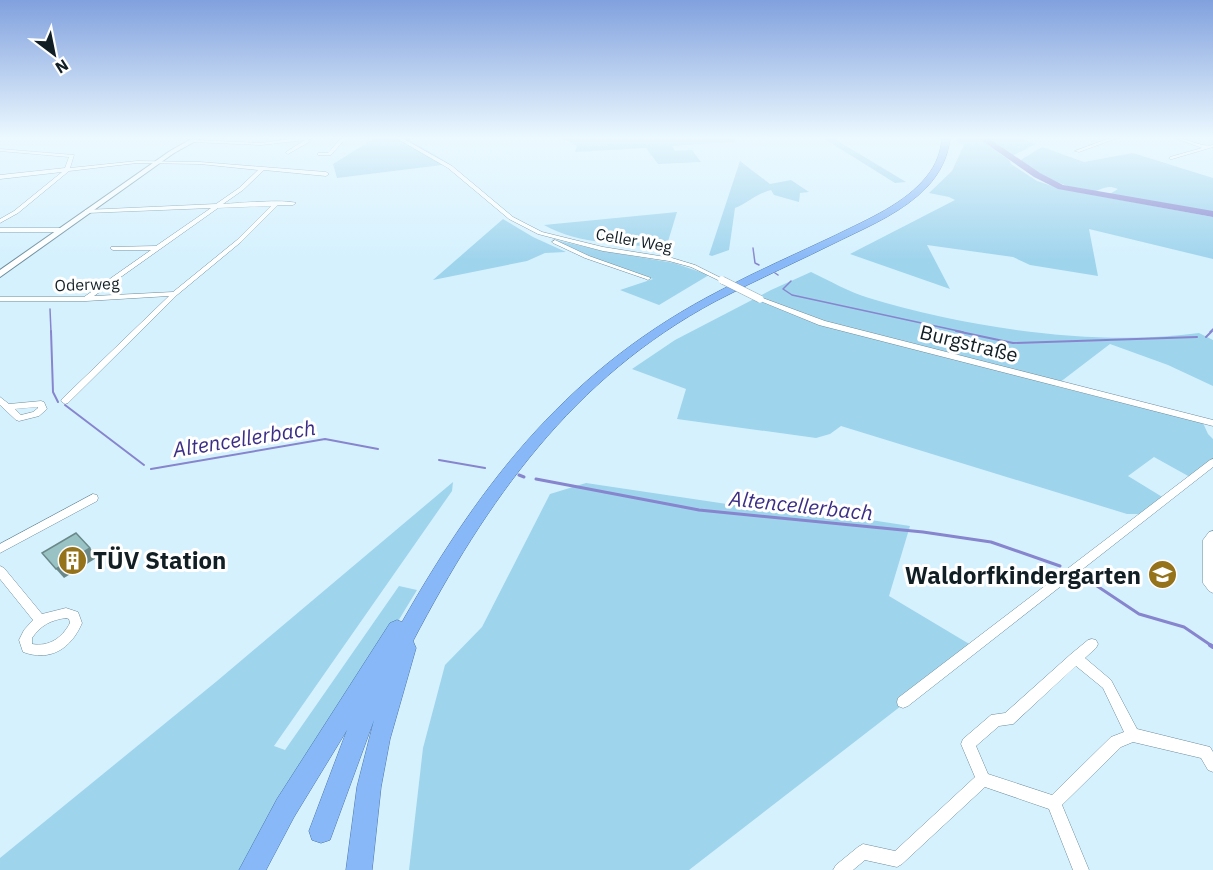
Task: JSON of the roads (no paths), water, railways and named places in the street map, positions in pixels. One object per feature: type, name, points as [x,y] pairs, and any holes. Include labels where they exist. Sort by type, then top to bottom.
[{"type":"highway","points":[[321,831],[361,724],[417,613],[477,513],[547,424],[592,380],[642,342],[683,316],[878,217],[905,200],[930,179]]},
{"type":"highway","points":[[252,870],[301,780],[359,693],[422,585],[440,572]]},
{"type":"highway","points":[[359,870],[369,787],[379,739],[417,613]]},
{"type":"street","points":[[0,221],[16,212],[57,179]]},
{"type":"street","points":[[0,274],[133,179]]},
{"type":"street","points":[[86,299],[241,189],[252,179]]},
{"type":"street","name":"Celler Weg","points":[[464,179],[511,218],[587,257],[648,278]]},
{"type":"street","points":[[65,401],[175,294],[239,241],[277,203]]},
{"type":"street","points":[[87,211],[293,203]]},
{"type":"street","points":[[0,230],[61,230]]},
{"type":"street","name":"Celler Weg","points":[[540,233],[603,249],[670,259],[693,266],[722,280]]},
{"type":"street","points":[[113,248],[157,248]]},
{"type":"street","name":"Burgstraße","points":[[722,280],[760,299],[822,323],[1213,423]]},
{"type":"street","name":"Oderweg","points":[[0,299],[86,299],[175,294]]},
{"type":"street","points":[[903,702],[1213,462]]},
{"type":"street","points":[[0,549],[93,498]]},
{"type":"street","points":[[1213,535],[1208,540],[1209,583],[1213,588]]},
{"type":"street","points":[[0,571],[41,621]]},
{"type":"street","points":[[1081,870],[1054,803],[983,779],[968,744],[996,720],[1008,719],[1053,680],[1053,676],[1092,644]]},
{"type":"street","points":[[1076,658],[1107,684],[1133,735]]},
{"type":"street","points":[[1054,803],[1116,742],[1133,735],[1209,750],[1213,765]]},
{"type":"street","points":[[841,870],[863,852],[897,859],[983,779]]},
{"type":"waterway","points":[[1044,179],[1061,187],[1213,214]]},
{"type":"waterway","points":[[753,248],[755,263],[759,265]]},
{"type":"waterway","points":[[791,281],[783,289],[792,295],[963,332]]},
{"type":"waterway","name":"Altencellerbach","points":[[50,309],[51,332]]},
{"type":"waterway","points":[[1210,332],[1213,329]]},
{"type":"waterway","name":"Altencellerbach","points":[[51,331],[53,392],[58,402]]},
{"type":"waterway","points":[[956,331],[1013,343],[1197,337]]},
{"type":"waterway","points":[[1206,337],[1212,331]]},
{"type":"waterway","name":"Altencellerbach","points":[[65,405],[144,465]]},
{"type":"waterway","name":"Altencellerbach","points":[[151,469],[325,439],[378,449]]},
{"type":"waterway","name":"Altencellerbach","points":[[439,460],[485,468]]},
{"type":"waterway","name":"Altencellerbach","points":[[519,475],[524,477]]},
{"type":"waterway","name":"Altencellerbach","points":[[536,479],[699,510],[923,532],[991,542],[1060,566]]},
{"type":"waterway","name":"Altencellerbach","points":[[1082,576],[1139,614],[1184,627],[1212,646]]},
{"type":"place","name":"TÜV Station","points":[[72,560]]},
{"type":"place","name":"Waldorfkindergarten","points":[[1162,575]]}]
